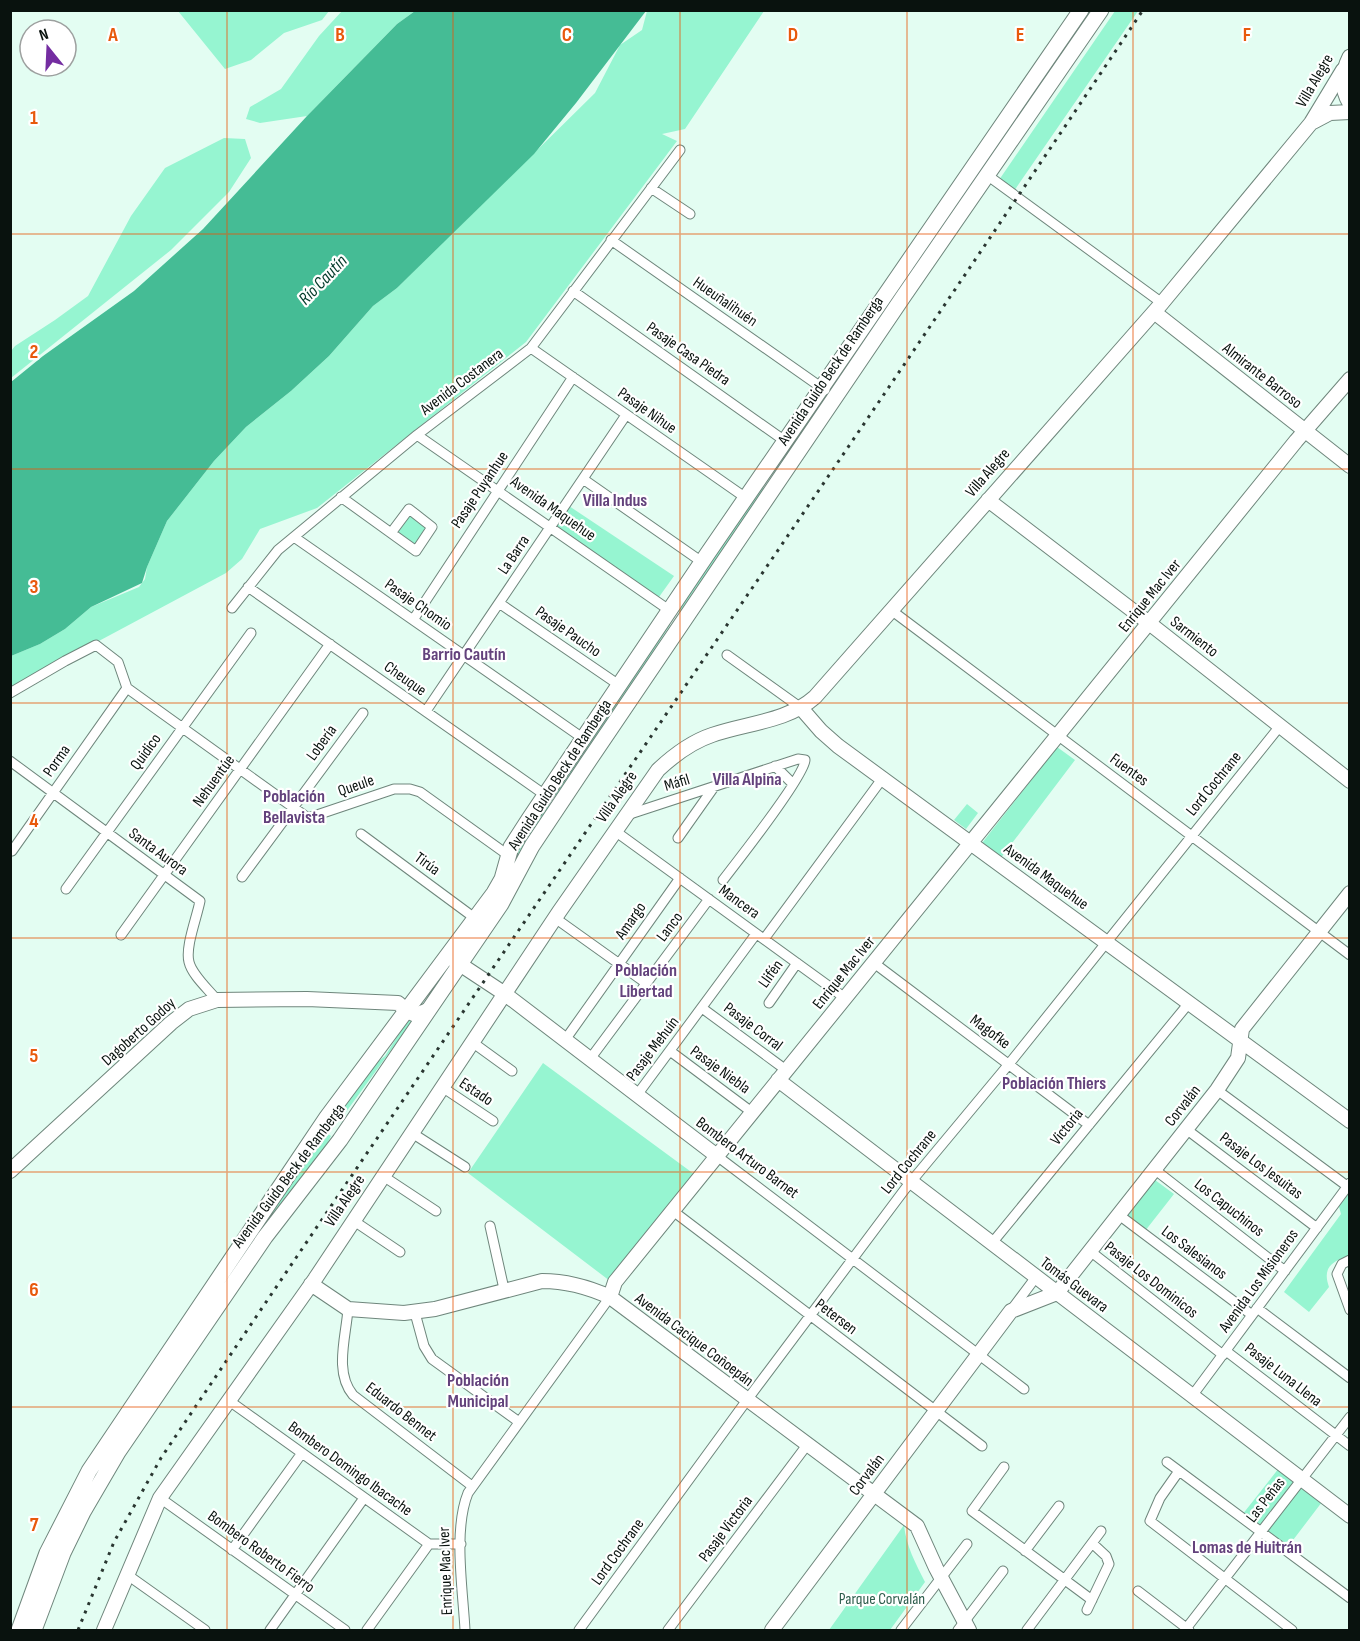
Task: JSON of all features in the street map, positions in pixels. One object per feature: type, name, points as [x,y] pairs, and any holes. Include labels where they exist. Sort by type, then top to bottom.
[{"type":"main road","name":"Avenida Guido Beck de Ramberga","points":[[34,1630],[63,1553],[83,1512],[118,1452],[265,1237],[320,1167],[428,1010],[476,919],[500,883],[508,855],[516,840],[545,795],[669,610],[1081,10]]},
{"type":"main road","name":"Avenida Guido Beck de Ramberga","points":[[20,1630],[47,1553],[89,1471],[327,1118],[393,1030],[403,1007],[412,996],[454,960],[501,904],[532,846],[1101,10]]},
{"type":"main road","points":[[1346,63],[1344,87],[1350,103]]},
{"type":"main road","name":"Villa Alegre","points":[[104,1630],[160,1498],[311,1284],[555,918],[658,770],[688,746],[712,735],[801,708],[815,697],[1158,308],[1311,123],[1346,63]]},
{"type":"main road","name":"Villa Alegre","points":[[1311,123],[1330,113],[1350,112]]},
{"type":"main road","points":[[966,179],[976,175],[987,175],[982,166],[983,154]]},
{"type":"main road","name":"Almirante Barroso","points":[[1158,308],[1350,466]]},
{"type":"main road","name":"Enrique Mac Iver","points":[[610,1297],[615,1282],[1149,622],[1350,379]]},
{"type":"main road","name":"Sarmiento","points":[[988,500],[1149,622],[1350,781]]},
{"type":"main road","points":[[669,610],[684,621]]},
{"type":"main road","name":"Avenida Maquehue","points":[[801,708],[825,735],[882,779],[1350,1121]]},
{"type":"main road","points":[[545,795],[560,805]]},
{"type":"main road","name":"Corvalán","points":[[1057,1293],[1217,1090],[1238,1058],[1242,1029],[1318,930],[1350,893]]},
{"type":"main road","name":"Bombero Arturo Barnet","points":[[454,960],[505,994],[717,1156]]},
{"type":"main road","name":"Dagoberto Godoy","points":[[10,1171],[182,1014],[197,1005],[216,1000],[307,999],[403,1007],[416,1015],[428,1010]]},
{"type":"main road","name":"Tomás Guevara","points":[[782,1075],[911,1182],[1350,1516]]},
{"type":"main road","points":[[327,1118],[346,1130]]},
{"type":"main road","name":"Avenida Cacique Coñoepán","points":[[348,1309],[415,1312],[435,1309],[533,1282],[560,1281],[610,1297],[917,1526],[964,1628]]},
{"type":"main road","points":[[311,1284],[348,1309]]},
{"type":"main road","points":[[1011,1311],[1057,1293]]},
{"type":"main road","name":"Corvalán","points":[[772,1630],[1011,1311]]},
{"type":"street","name":"Avenida Costanera","points":[[232,608],[278,550],[417,435],[531,348],[680,150]]},
{"type":"street","name":"Almirante Barroso","points":[[987,175],[1158,308]]},
{"type":"street","points":[[651,188],[690,214]]},
{"type":"street","name":"Hueuñalihuén","points":[[611,240],[835,398]]},
{"type":"street","name":"Pasaje Casa Piedra","points":[[573,291],[785,441]]},
{"type":"street","name":"Pasaje Nihue","points":[[531,348],[746,498]]},
{"type":"street","name":"Pasaje Puyanhue","points":[[413,620],[573,377]]},
{"type":"street","name":"La Barra","points":[[426,711],[626,415]]},
{"type":"street","name":"Avenida Maquehue","points":[[417,435],[669,610]]},
{"type":"street","points":[[583,479],[702,562]]},
{"type":"street","points":[[341,497],[391,533],[416,551],[432,527],[409,510],[391,533]]},
{"type":"street","name":"Pasaje Chomio","points":[[294,537],[584,739]]},
{"type":"street","name":"Cheuque","points":[[248,587],[545,795]]},
{"type":"street","name":"Pasaje Paucho","points":[[499,603],[619,686]]},
{"type":"street","name":"Fuentes","points":[[891,610],[1350,955]]},
{"type":"street","name":"Quidico","points":[[66,889],[251,633]]},
{"type":"street","name":"Nehuentúe","points":[[122,935],[330,644]]},
{"type":"street","points":[[10,693],[96,645],[117,662],[127,688]]},
{"type":"street","name":"Avenida Maquehue","points":[[727,655],[801,708]]},
{"type":"street","name":"Queule","points":[[127,688],[308,818],[394,789],[410,789],[420,792],[508,855]]},
{"type":"street","name":"Porma","points":[[12,851],[127,688]]},
{"type":"street","name":"Lobería","points":[[242,877],[363,713]]},
{"type":"street","name":"Lord Cochrane","points":[[579,1630],[747,1400],[911,1182],[1009,1064],[1280,726]]},
{"type":"street","name":"Máfil","points":[[627,815],[775,766],[798,759],[805,760],[804,767],[793,784]]},
{"type":"street","name":"Santa Aurora","points":[[10,761],[200,901],[188,952],[189,962],[216,1000]]},
{"type":"street","points":[[723,880],[793,784],[775,766]]},
{"type":"street","name":"Pasaje Mehuín","points":[[637,1095],[702,1008],[882,779]]},
{"type":"street","points":[[678,838],[714,787]]},
{"type":"street","name":"Mancera","points":[[615,831],[845,998]]},
{"type":"street","name":"Tirúa","points":[[361,834],[476,919]]},
{"type":"street","name":"Amargo","points":[[565,1040],[680,878]]},
{"type":"street","name":"Lanco","points":[[590,1059],[709,899]]},
{"type":"street","points":[[555,918],[646,983]]},
{"type":"street","name":"Llifén","points":[[769,1003],[797,963]]},
{"type":"street","name":"Magofke","points":[[874,963],[1089,1125]]},
{"type":"street","name":"Victoria","points":[[992,1243],[1189,1003]]},
{"type":"street","name":"Pasaje Corral","points":[[702,1008],[782,1075]]},
{"type":"street","points":[[472,1042],[512,1071]]},
{"type":"street","name":"Pasaje Niebla","points":[[670,1052],[753,1113]]},
{"type":"street","name":"Estado","points":[[442,1087],[493,1121]]},
{"type":"street","points":[[1217,1090],[1348,1185]]},
{"type":"street","name":"Pasaje Los Jesuitas","points":[[1186,1129],[1317,1227]]},
{"type":"street","points":[[412,1133],[465,1167]]},
{"type":"street","name":"Bombero Arturo Barnet","points":[[717,1156],[1024,1389]]},
{"type":"street","name":"Los Capuchinos","points":[[1154,1169],[1285,1271]]},
{"type":"street","points":[[383,1176],[436,1211]]},
{"type":"street","name":"Avenida Los Misioneros","points":[[1192,1396],[1348,1185]]},
{"type":"street","name":"Petersen","points":[[673,1211],[982,1446]]},
{"type":"street","name":"Los Salesianos","points":[[1119,1215],[1350,1378]]},
{"type":"street","points":[[354,1221],[400,1252]]},
{"type":"street","points":[[490,1227],[504,1289]]},
{"type":"street","name":"Pasaje Los Dominicos","points":[[1090,1251],[1224,1353]]},
{"type":"street","points":[[1350,1260],[1342,1264],[1337,1274],[1350,1310]]},
{"type":"street","name":"Corvalán","points":[[1011,1311],[1036,1277]]},
{"type":"street","name":"Enrique Mac Iver","points":[[465,1630],[461,1544],[462,1509],[472,1486],[610,1297]]},
{"type":"street","name":"Eduardo Bennet","points":[[348,1309],[342,1368],[343,1378],[349,1390],[472,1486]]},
{"type":"street","points":[[415,1312],[424,1346],[432,1359],[519,1422]]},
{"type":"street","name":"Pasaje Luna Llena","points":[[1224,1353],[1350,1446]]},
{"type":"street","name":"Bombero Domingo Ibacache","points":[[228,1400],[429,1544]]},
{"type":"street","name":"Las Peñas","points":[[1187,1630],[1350,1417]]},
{"type":"street","name":"Pasaje Victoria","points":[[669,1630],[807,1445]]},
{"type":"street","points":[[232,1550],[302,1453]]},
{"type":"street","points":[[1167,1462],[1350,1598]]},
{"type":"street","points":[[1004,1467],[972,1511],[1092,1600]]},
{"type":"street","points":[[1179,1471],[1160,1498],[1150,1521],[1292,1630]]},
{"type":"street","name":"Bombero Roberto Fierro","points":[[160,1498],[345,1630]]},
{"type":"street","points":[[270,1630],[364,1498]]},
{"type":"street","points":[[1025,1551],[1059,1506]]},
{"type":"street","points":[[1027,1630],[1101,1531]]},
{"type":"street","points":[[367,1630],[429,1544],[461,1544]]},
{"type":"street","points":[[901,1630],[967,1544]]},
{"type":"street","points":[[1086,1610],[1109,1564],[1106,1556],[1092,1544]]},
{"type":"street","points":[[964,1628],[1002,1571]]},
{"type":"street","points":[[129,1575],[205,1630]]},
{"type":"street","points":[[1138,1591],[1187,1630]]},
{"type":"green space","points":[[178,11],[329,11],[322,20],[284,33],[251,60],[225,69]]},
{"type":"green space","points":[[342,11],[415,11],[397,24],[307,116],[260,123],[246,119],[250,107],[281,89],[319,36]]},
{"type":"green space","points":[[647,11],[764,11],[685,129],[662,134],[677,141],[526,342],[317,508],[260,529],[242,559],[226,573],[11,688],[11,656],[40,644],[65,629],[91,607],[139,587],[145,579],[147,567],[167,521],[214,461],[246,427],[291,391],[329,356],[373,306],[397,288],[595,93],[620,45],[642,30]]},
{"type":"green space","points":[[1115,11],[1138,11],[1014,191],[999,180]]},
{"type":"green space","points":[[224,138],[245,139],[251,158],[229,192],[171,250],[11,378],[11,351],[88,296],[131,216],[165,168]]},
{"type":"green space","points":[[933,235],[937,238],[859,353],[847,363]]},
{"type":"green space","points":[[760,486],[766,490],[708,577],[697,586],[680,612],[677,610]]},
{"type":"green space","points":[[569,506],[674,576],[659,597],[556,527]]},
{"type":"green space","points":[[409,512],[430,527],[415,548],[394,533]]},
{"type":"green space","points":[[668,623],[670,625],[647,661],[640,677],[556,797],[554,793]]},
{"type":"green space","points":[[1057,747],[1075,760],[1000,859],[982,843]]},
{"type":"green space","points":[[547,803],[551,806],[506,881],[513,857]]},
{"type":"green space","points":[[967,804],[978,813],[966,829],[954,820]]},
{"type":"green space","points":[[409,1018],[413,1020],[346,1112],[345,1104],[372,1066],[385,1056]]},
{"type":"green space","points":[[543,1063],[694,1174],[610,1281],[468,1173]]},
{"type":"green space","points":[[328,1134],[331,1136],[322,1154],[287,1195],[182,1347],[25,1621],[79,1497],[314,1148]]},
{"type":"green space","points":[[1155,1180],[1174,1194],[1145,1231],[1126,1217]]},
{"type":"green space","points":[[1349,1189],[1349,1255],[1330,1266],[1327,1275],[1329,1287],[1309,1312],[1284,1292],[1341,1214],[1338,1203]]},
{"type":"green space","points":[[1279,1468],[1297,1482],[1261,1530],[1242,1515]]},
{"type":"green space","points":[[1301,1485],[1322,1502],[1287,1548],[1265,1532]]},
{"type":"green space","name":"Parque Corvalán","points":[[904,1525],[909,1548],[925,1582],[890,1630],[829,1630]]},
{"type":"water","name":"Río Cautín","points":[[415,11],[646,11],[534,154],[397,288],[373,306],[329,356],[291,391],[246,427],[214,461],[167,521],[142,583],[91,607],[65,629],[40,644],[11,656],[11,382],[43,356],[134,291],[203,229],[307,116],[397,24]]},
{"type":"railway","points":[[78,1630],[114,1542],[161,1458],[899,373],[1143,10]]},
{"type":"district","name":"Villa Indus","points":[[615,500]]},
{"type":"district","name":"Barrio Cautín","points":[[464,654]]},
{"type":"district","name":"Villa Alpina","points":[[747,779]]},
{"type":"district","name":"Población Bellavista","points":[[294,806]]},
{"type":"district","name":"Población Libertad","points":[[646,980]]},
{"type":"district","name":"Población Thiers","points":[[1054,1083]]},
{"type":"district","name":"Población Municipal","points":[[478,1390]]},
{"type":"district","name":"Lomas de Huitrán","points":[[1247,1547]]}]
